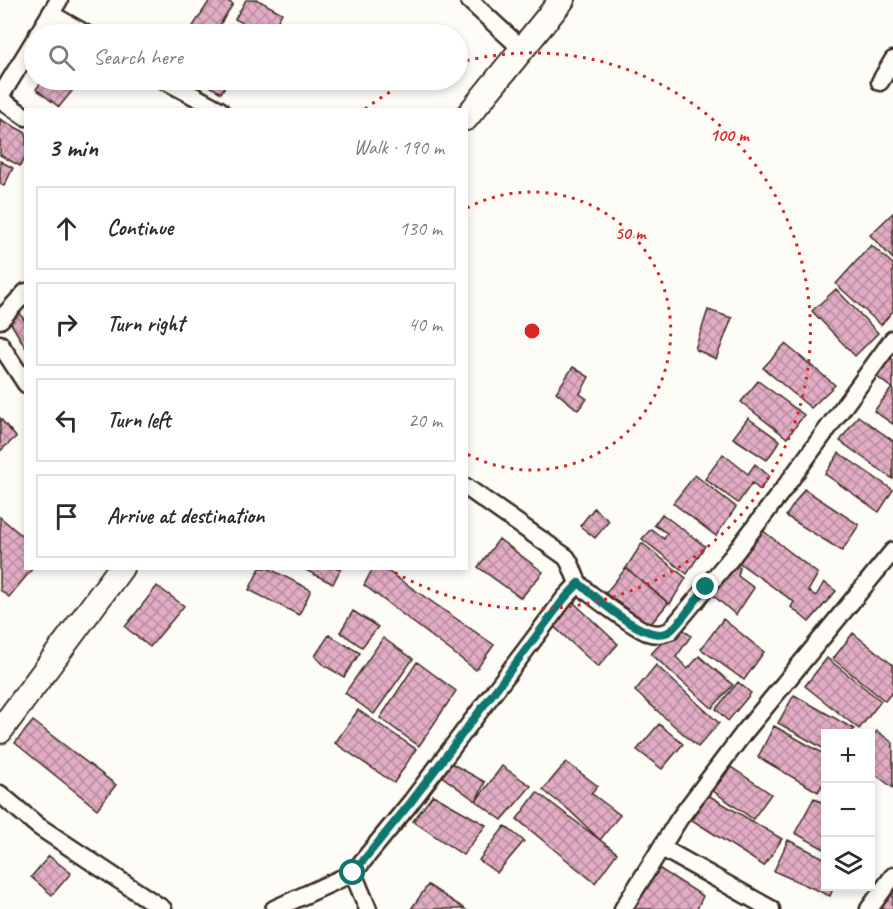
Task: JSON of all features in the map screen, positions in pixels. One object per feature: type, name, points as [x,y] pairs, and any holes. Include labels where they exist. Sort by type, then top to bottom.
[{"type":"main road","points":[[468,115],[562,0]]},
{"type":"main road","points":[[0,731],[120,570]]},
{"type":"street","points":[[470,0],[521,48]]},
{"type":"street","points":[[44,24],[55,7],[75,24]]},
{"type":"street","points":[[24,58],[0,98],[24,116]]},
{"type":"street","points":[[880,82],[893,60]]},
{"type":"street","points":[[183,90],[216,108]]},
{"type":"street","points":[[0,320],[24,294]]},
{"type":"street","points":[[468,488],[566,557],[573,566],[579,583],[645,632],[660,635],[670,631],[731,558],[893,339]]},
{"type":"street","points":[[0,344],[24,381]]},
{"type":"street","points":[[623,909],[680,819],[743,734],[893,551]]},
{"type":"street","points":[[274,909],[353,873],[411,802],[557,608],[579,583]]},
{"type":"street","points":[[0,794],[38,826],[163,909]]},
{"type":"street","points":[[662,848],[771,909]]},
{"type":"street","points":[[353,873],[368,909]]},
{"type":"street","points":[[869,909],[893,876]]},
{"type":"building","points":[[210,0],[225,0],[233,4],[220,24],[194,24]]},
{"type":"building","points":[[246,0],[258,0],[282,13],[276,24],[244,24],[235,19]]},
{"type":"building","points":[[37,90],[73,90],[59,107]]},
{"type":"building","points":[[0,119],[24,132],[24,159],[20,166],[0,155]]},
{"type":"building","points":[[0,161],[13,168],[4,186],[0,184]]},
{"type":"building","points":[[893,213],[893,259],[870,235]]},
{"type":"building","points":[[871,245],[893,264],[893,311],[881,325],[836,284]]},
{"type":"building","points":[[836,289],[878,333],[855,356],[812,311]]},
{"type":"building","points":[[16,307],[24,320],[24,345],[7,317]]},
{"type":"building","points":[[708,310],[732,318],[716,359],[695,349]]},
{"type":"building","points":[[785,344],[835,385],[811,408],[763,368]]},
{"type":"building","points":[[890,357],[893,360],[893,389],[876,376]]},
{"type":"building","points":[[573,367],[589,377],[580,394],[587,399],[578,410],[556,392]]},
{"type":"building","points":[[758,381],[804,415],[787,438],[741,402]]},
{"type":"building","points":[[893,389],[893,424],[874,411]]},
{"type":"building","points":[[858,416],[893,441],[893,479],[840,441]]},
{"type":"building","points":[[0,418],[16,437],[0,451]]},
{"type":"building","points":[[748,418],[780,441],[767,460],[733,438]]},
{"type":"building","points":[[839,453],[893,490],[879,512],[825,474]]},
{"type":"building","points":[[723,454],[748,474],[755,464],[769,476],[760,490],[752,483],[738,503],[705,479]]},
{"type":"building","points":[[695,475],[736,507],[716,536],[673,503]]},
{"type":"building","points":[[804,489],[859,525],[842,551],[786,516]]},
{"type":"building","points":[[594,508],[609,521],[595,538],[580,526]]},
{"type":"building","points":[[662,514],[705,546],[687,574],[642,539],[651,529],[664,539],[667,533],[654,525]]},
{"type":"building","points":[[0,517],[24,537],[24,570],[31,570],[9,597],[0,590]]},
{"type":"building","points":[[762,530],[818,574],[808,591],[816,596],[824,582],[836,591],[809,622],[791,607],[794,602],[738,562]]},
{"type":"building","points":[[499,539],[543,572],[521,598],[478,567]]},
{"type":"building","points":[[642,543],[686,578],[670,604],[626,568]]},
{"type":"building","points":[[733,562],[740,568],[738,576],[754,588],[736,615],[709,592]]},
{"type":"building","points":[[626,568],[668,603],[647,629],[603,596]]},
{"type":"building","points":[[259,570],[272,570],[311,590],[299,615],[249,590]]},
{"type":"building","points":[[306,570],[340,570],[333,584]]},
{"type":"building","points":[[372,570],[386,570],[494,645],[476,670],[364,585]]},
{"type":"building","points":[[157,586],[184,606],[150,647],[125,627]]},
{"type":"building","points":[[573,602],[618,644],[598,667],[552,625]]},
{"type":"building","points":[[353,611],[378,627],[362,647],[340,632]]},
{"type":"building","points":[[723,619],[764,652],[744,680],[701,649]]},
{"type":"building","points":[[678,625],[691,636],[676,657],[688,669],[699,656],[733,685],[712,708],[651,654]]},
{"type":"building","points":[[853,633],[893,665],[893,691],[885,701],[833,659]]},
{"type":"building","points":[[329,635],[360,653],[344,677],[325,666],[315,656]]},
{"type":"building","points":[[383,638],[413,659],[374,714],[345,693]]},
{"type":"building","points":[[827,658],[881,701],[859,729],[805,686]]},
{"type":"building","points":[[417,662],[456,691],[419,746],[380,718]]},
{"type":"building","points":[[656,665],[719,723],[698,747],[635,691]]},
{"type":"building","points":[[738,682],[751,693],[728,721],[716,709]]},
{"type":"building","points":[[794,695],[854,729],[821,729],[821,747],[778,723]]},
{"type":"building","points":[[358,710],[416,749],[394,783],[335,743]]},
{"type":"building","points":[[33,721],[116,785],[97,809],[15,743]]},
{"type":"building","points":[[659,724],[683,744],[662,769],[637,750]]},
{"type":"building","points":[[774,726],[821,752],[821,787],[818,792],[758,757]]},
{"type":"building","points":[[877,731],[893,743],[893,788],[875,774],[875,733]]},
{"type":"building","points":[[449,762],[485,782],[476,801],[440,775]]},
{"type":"building","points":[[566,762],[598,786],[591,793],[620,815],[600,840],[570,811],[543,790]]},
{"type":"building","points":[[502,766],[531,786],[502,820],[476,801]]},
{"type":"building","points":[[731,767],[771,794],[753,819],[713,791]]},
{"type":"building","points":[[537,792],[617,853],[595,883],[517,819]]},
{"type":"building","points":[[433,795],[486,825],[463,855],[413,821]]},
{"type":"building","points":[[708,795],[782,839],[764,866],[692,820]]},
{"type":"building","points":[[814,798],[821,802],[821,847],[795,833]]},
{"type":"building","points":[[505,826],[524,841],[497,873],[479,860]]},
{"type":"building","points":[[788,840],[821,856],[821,891],[832,891],[830,896],[774,871]]},
{"type":"building","points":[[49,856],[71,873],[52,895],[31,877]]},
{"type":"building","points":[[649,867],[660,869],[703,896],[697,909],[632,909],[645,889],[639,883]]},
{"type":"building","points":[[428,885],[465,909],[411,909]]},
{"type":"building","points":[[893,888],[893,909],[884,909],[882,908]]},
{"type":"route","points":[[353,873],[411,802],[564,599],[579,583],[634,625],[645,632],[660,635],[670,631],[706,587]]}]
